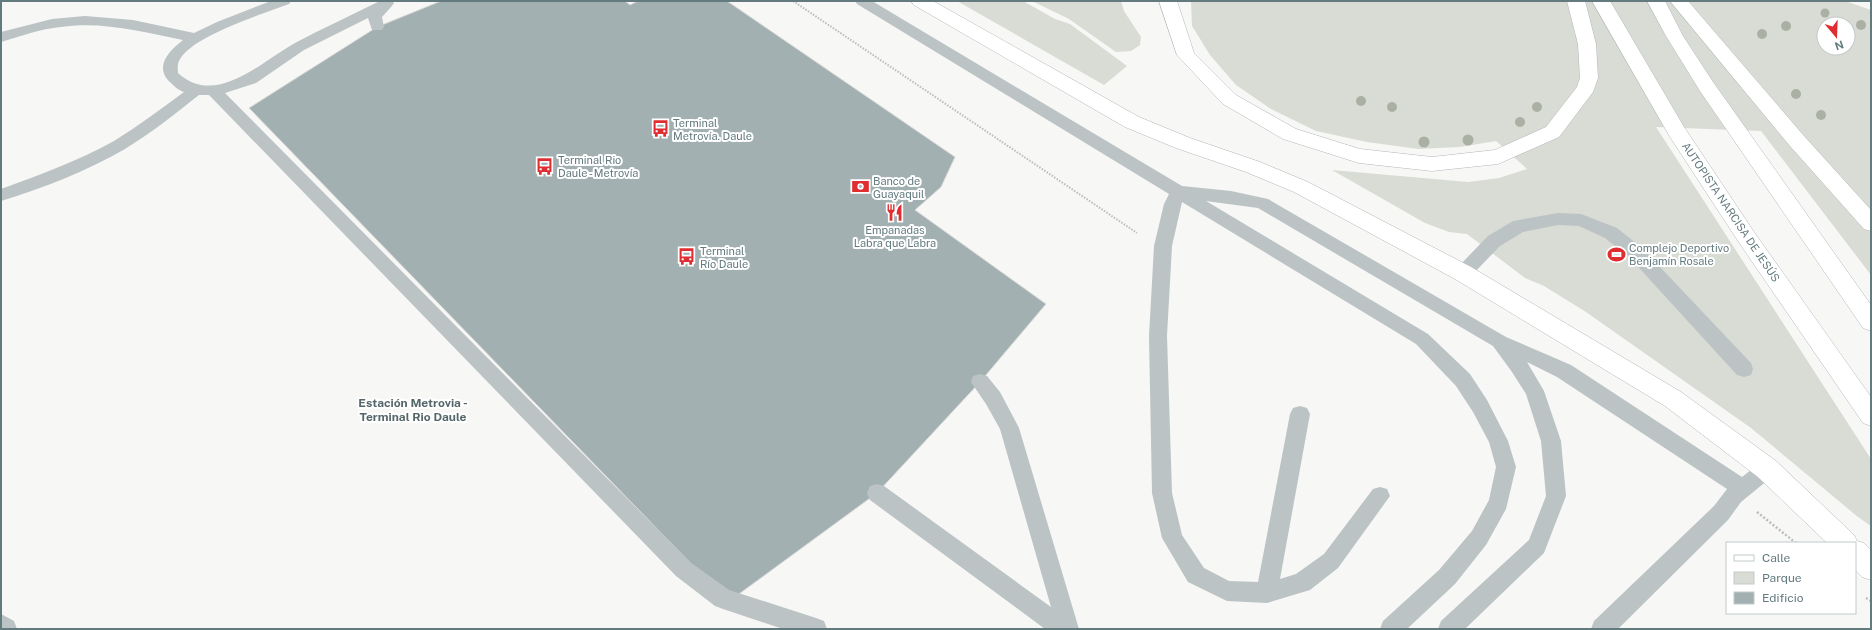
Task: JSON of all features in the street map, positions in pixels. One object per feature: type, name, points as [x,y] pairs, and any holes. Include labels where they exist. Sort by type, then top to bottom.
[{"type":"main road","points":[[920,1],[1132,122],[1183,143],[1252,167],[1301,188],[1463,273],[1673,399],[1767,469],[1844,542]]},
{"type":"main road","points":[[1168,1],[1168,15],[1178,40],[1194,66],[1214,89],[1241,110],[1272,127],[1309,142],[1343,153],[1390,161],[1433,164],[1474,162],[1503,156],[1532,144],[1556,129],[1574,110],[1587,87],[1590,59],[1576,1]]},
{"type":"main road","name":"AUTOPISTA NARCISA DE JESÚS","points":[[1600,1],[1677,132],[1747,238],[1871,416]]},
{"type":"main road","points":[[1656,1],[1664,18],[1702,80],[1812,243],[1871,322]]},
{"type":"main road","points":[[1679,1],[1797,140],[1871,223]]},
{"type":"main road","points":[[1856,553],[1871,568]]},
{"type":"lane","points":[[284,1],[196,38],[181,48],[171,61],[171,75],[183,86],[205,90],[232,86],[251,79],[299,47],[387,3]]},
{"type":"lane","points":[[862,1],[1422,339],[1463,380],[1480,406],[1498,441],[1506,467],[1499,502],[1479,538],[1447,577],[1391,629]]},
{"type":"lane","points":[[377,27],[375,17],[387,3]]},
{"type":"lane","points":[[1,37],[45,24],[70,20],[100,21],[196,38]]},
{"type":"lane","points":[[1,195],[52,177],[109,150],[205,90]]},
{"type":"lane","points":[[205,90],[683,569],[723,599],[816,629]]},
{"type":"lane","points":[[1179,192],[1231,197],[1262,203],[1499,341],[1564,371],[1742,488]]},
{"type":"lane","points":[[1179,192],[1172,204],[1163,246],[1158,336],[1162,492],[1172,538],[1196,575],[1227,591],[1267,593],[1302,583],[1331,561],[1380,496]]},
{"type":"lane","points":[[1463,273],[1494,241],[1519,226],[1558,219],[1581,220],[1611,233],[1636,254],[1744,369]]},
{"type":"lane","points":[[1449,629],[1537,546],[1556,496],[1551,441],[1535,391],[1519,366],[1499,341]]},
{"type":"lane","points":[[980,382],[993,398],[1009,428],[1068,629]]},
{"type":"lane","points":[[1267,593],[1300,414]]},
{"type":"lane","points":[[1602,629],[1721,513],[1734,495],[1767,469]]},
{"type":"lane","points":[[877,493],[1063,629]]},
{"type":"lane","points":[[1,626],[6,629]]},
{"type":"green space","points":[[957,1],[1023,1],[1055,19],[1070,24],[1127,66],[1104,85]]},
{"type":"green space","points":[[1032,1],[1121,1],[1124,11],[1141,37],[1140,45],[1131,51],[1116,52],[1069,19]]},
{"type":"green space","name":"Complejo Deportivo Benjamín Rosale","points":[[1191,1],[1845,1],[1871,10],[1871,275],[1761,131],[1656,127],[1871,459],[1871,526],[1858,517],[1751,428],[1586,312],[1544,286],[1525,278],[1467,234],[1449,232],[1425,223],[1332,170],[1468,182],[1499,178],[1527,169],[1496,141],[1460,147],[1418,149],[1367,142],[1316,131],[1271,109],[1236,85],[1210,55],[1192,26]]},
{"type":"building","name":"Terminal Río Daule","points":[[441,1],[625,1],[630,5],[638,1],[727,1],[955,157],[941,187],[915,210],[1046,304],[980,382],[877,493],[728,602],[249,108],[377,27]]},
{"type":"place","name":"Terminal Metrovía. Daule","points":[[660,129]]},
{"type":"place","name":"Terminal Rio Daule - Metrovía","points":[[545,166]]},
{"type":"place","name":"Banco de Guayaquil","points":[[860,187]]},
{"type":"place","name":"Empanadas Labra que Labra","points":[[895,212]]},
{"type":"place","name":"Complejo Deportivo Benjamín Rosale","points":[[1616,254]]},
{"type":"place","name":"Terminal Río Daule","points":[[687,257]]},
{"type":"district","name":"Estación Metrovia - Terminal Rio Daule","points":[[413,410]]}]
